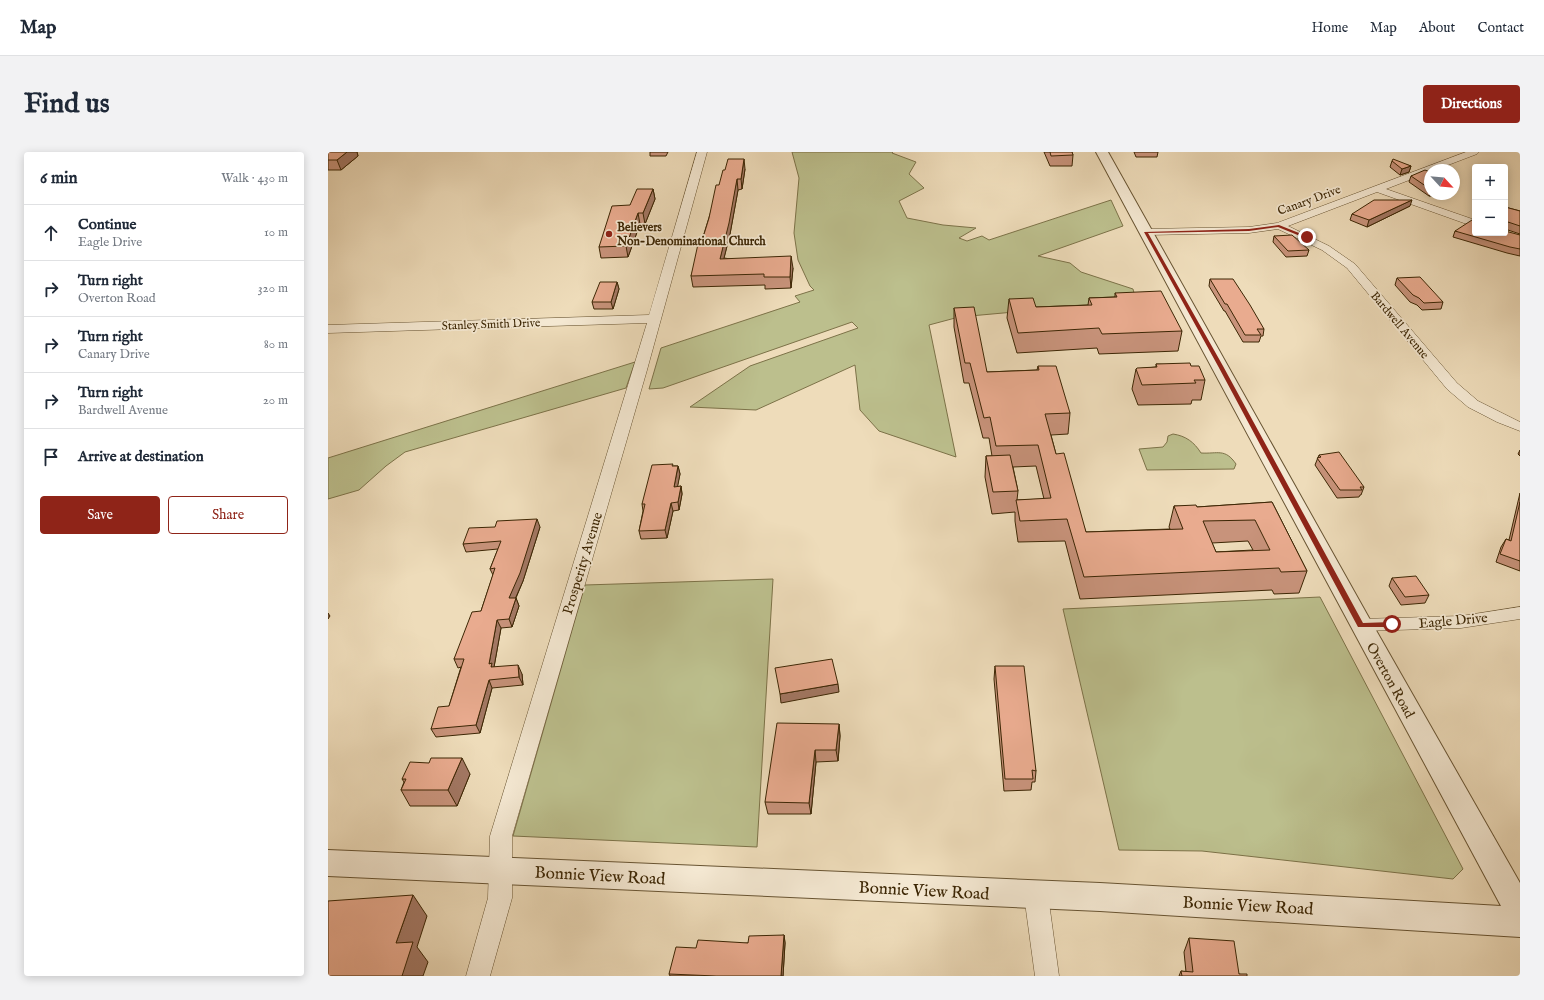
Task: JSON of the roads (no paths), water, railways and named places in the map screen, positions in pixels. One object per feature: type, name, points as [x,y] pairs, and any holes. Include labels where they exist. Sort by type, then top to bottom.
[{"type":"street","name":"Prosperity Avenue","points":[[478,976],[500,898],[501,836],[702,152]]},
{"type":"street","name":"Overton Road","points":[[1102,152],[1520,912]]},
{"type":"street","name":"Canary Drive","points":[[1146,232],[1249,230],[1279,226],[1474,152]]},
{"type":"street","points":[[1377,189],[1472,223]]},
{"type":"street","name":"Bardwell Avenue","points":[[1279,226],[1307,237],[1338,254],[1351,266],[1452,386],[1473,404],[1520,427]]},
{"type":"street","name":"Stanley Smith Drive","points":[[328,329],[654,319]]},
{"type":"street","name":"Eagle Drive","points":[[1361,625],[1461,622],[1520,613]]},
{"type":"street","name":"Bonnie View Road","points":[[328,862],[1100,897],[1520,922]]},
{"type":"street","points":[[1036,895],[1047,976]]},
{"type":"place","name":"Believers Non-Denominational Church","points":[[609,234]]}]
